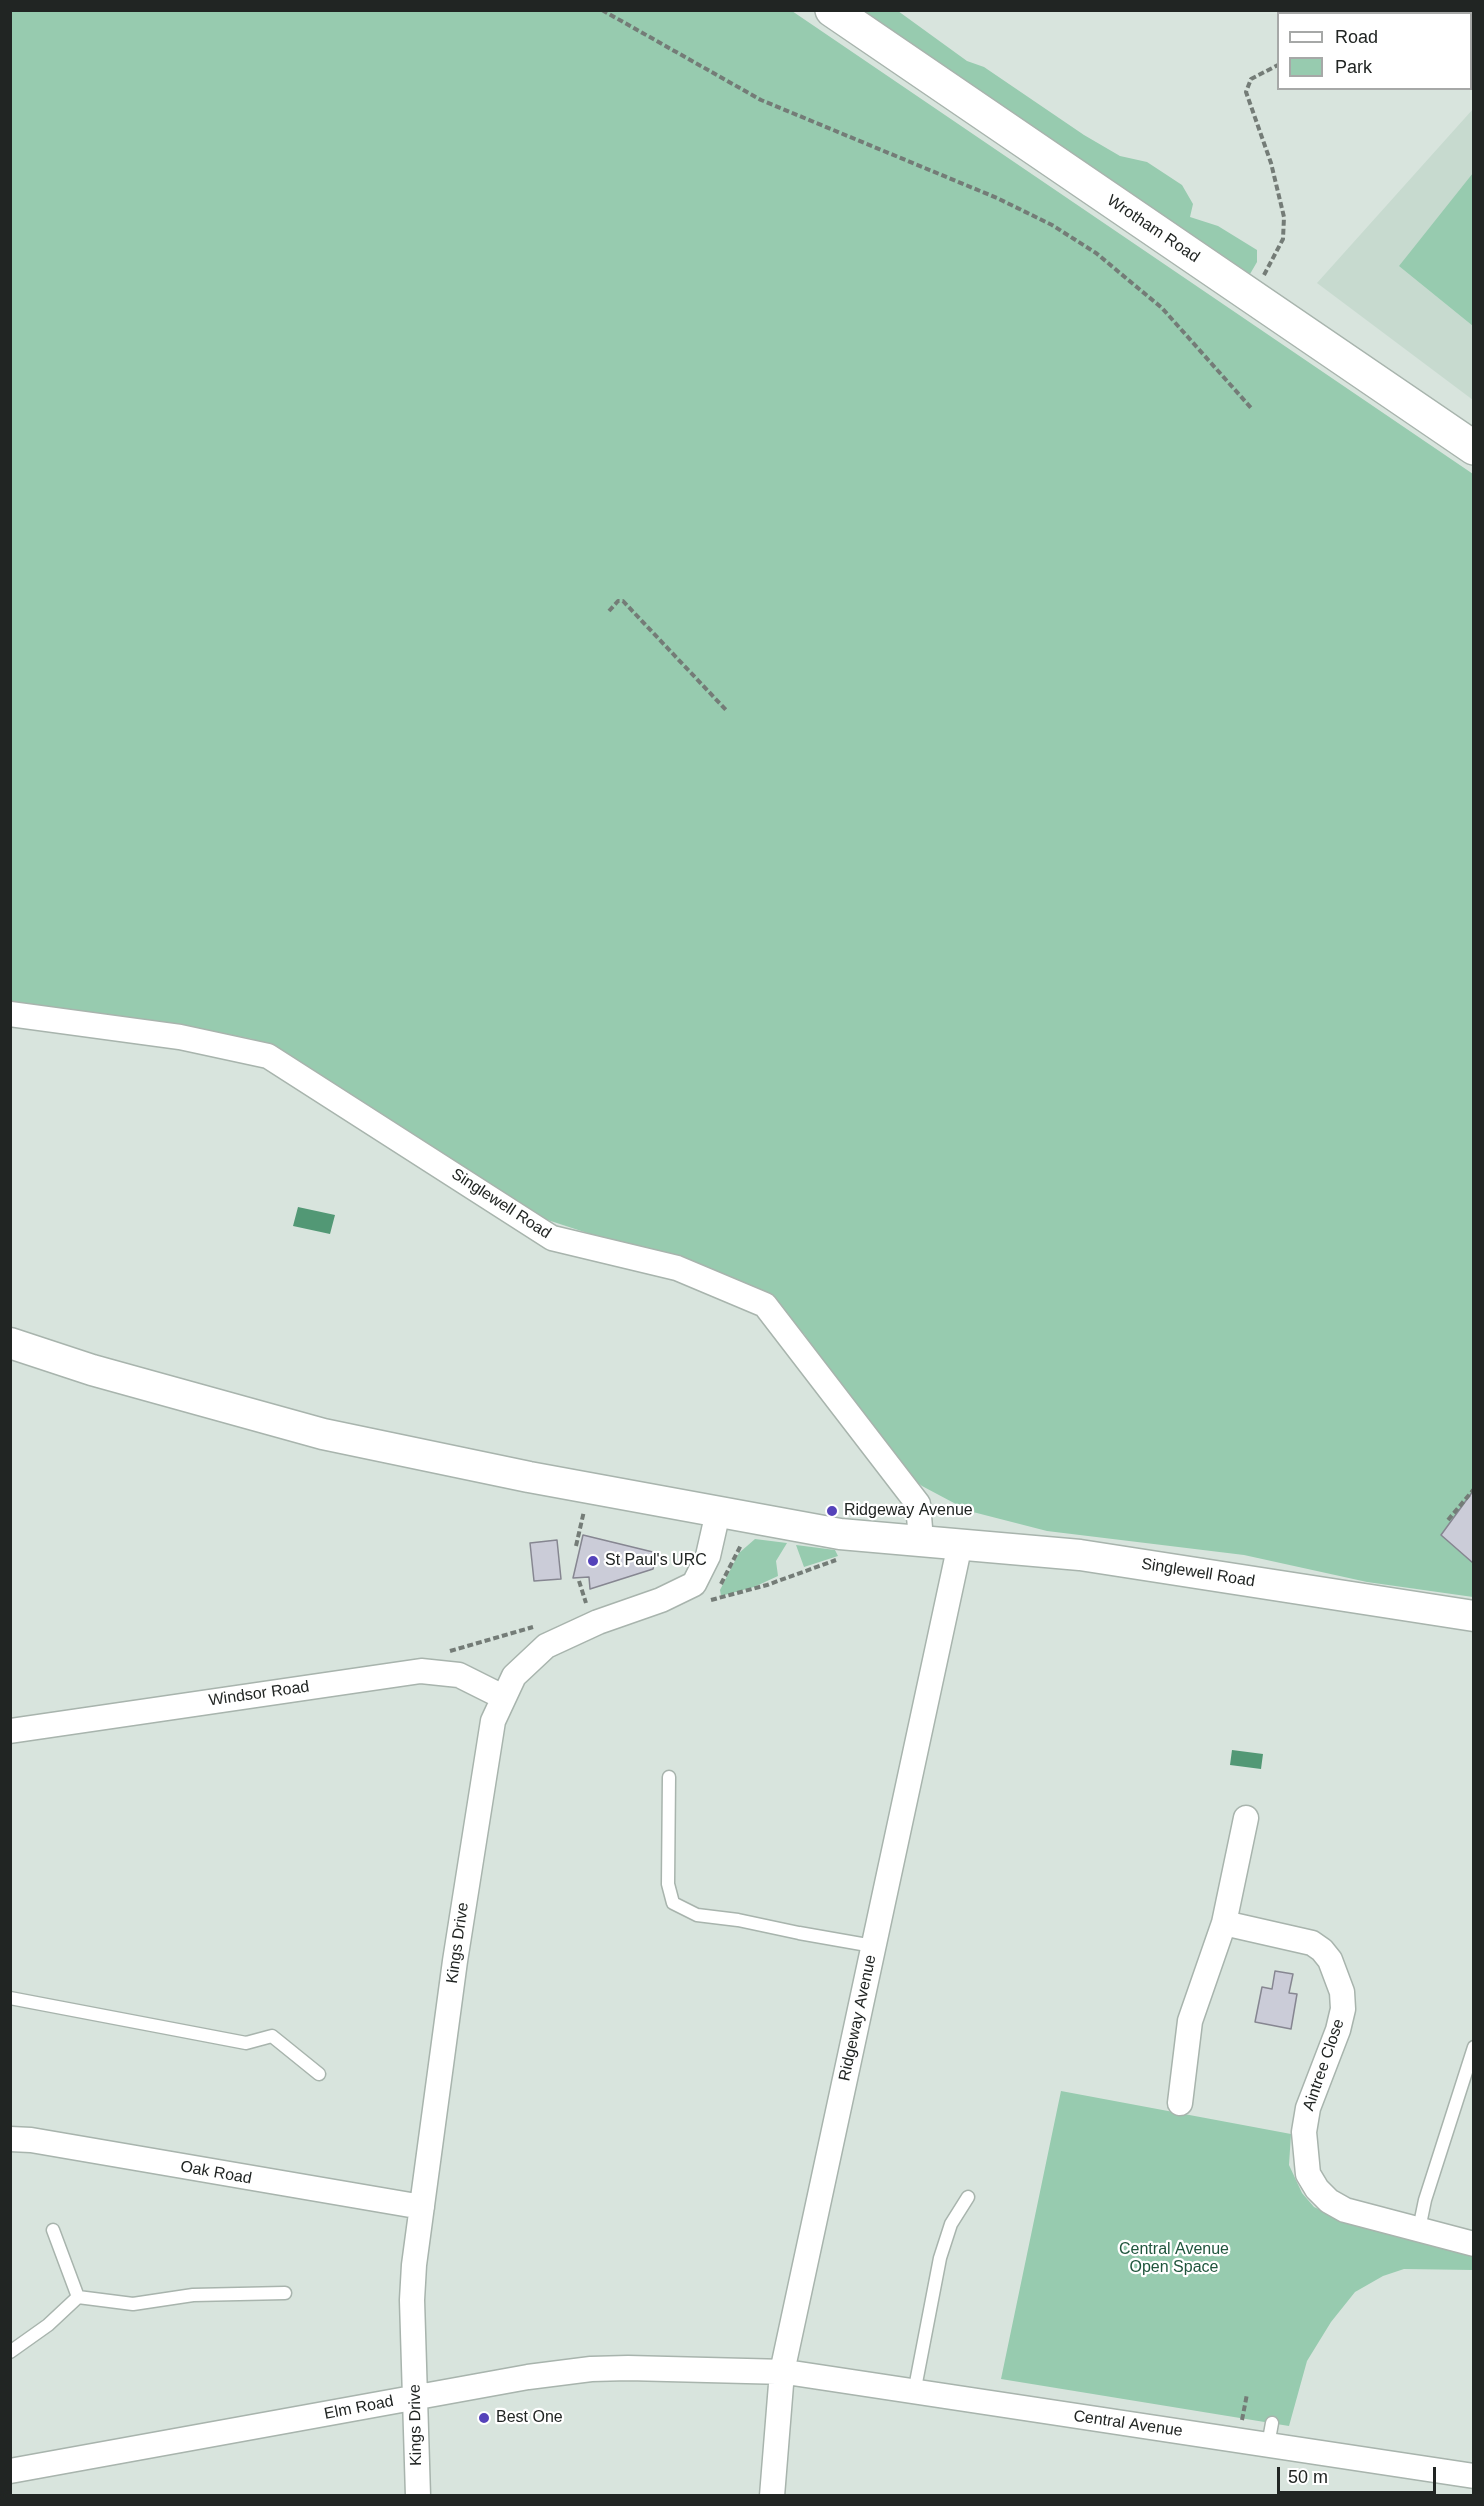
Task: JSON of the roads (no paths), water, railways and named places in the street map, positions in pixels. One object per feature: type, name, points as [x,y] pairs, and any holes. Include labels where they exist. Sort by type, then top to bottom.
[{"type":"main road","name":"Wrotham Road","points":[[832,10],[1473,447]]},
{"type":"street","name":"Singlewell Road","points":[[10,1014],[180,1037],[268,1056],[552,1238],[677,1268],[765,1305],[918,1504],[921,1540]]},
{"type":"street","name":"Singlewell Road","points":[[10,1343],[103,1373],[346,1439],[718,1512],[840,1534],[1080,1555],[1473,1616]]},
{"type":"street","name":"Kings Drive","points":[[418,2496],[412,2293],[422,2207],[491,1727],[503,1697],[521,1668],[549,1644],[598,1622],[661,1600],[693,1584],[708,1556],[718,1512]]},
{"type":"street","name":"Ridgeway Avenue","points":[[772,2496],[782,2372],[960,1544]]},
{"type":"street","name":"Windsor Road","points":[[10,1731],[421,1671],[459,1675],[503,1697]]},
{"type":"street","points":[[1180,2103],[1190,2021],[1224,1923],[1246,1818]]},
{"type":"street","name":"Aintree Close","points":[[1224,1923],[1304,1941],[1322,1950],[1338,1977],[1343,2009],[1308,2108],[1304,2132],[1308,2174],[1317,2189],[1329,2201],[1345,2210],[1473,2244]]},
{"type":"street","name":"Oak Road","points":[[10,2139],[30,2140],[422,2207]]},
{"type":"street","name":"Elm Road","points":[[10,2471],[416,2397],[591,2369],[782,2372]]},
{"type":"street","name":"Central Avenue","points":[[782,2372],[914,2393],[1270,2434],[1473,2476]]},
{"type":"lane","points":[[669,1777],[668,1884],[673,1903],[697,1915],[738,1920],[799,1934],[873,1946]]},
{"type":"lane","points":[[10,1998],[246,2043],[272,2036],[319,2074]]},
{"type":"lane","points":[[1419,2229],[1425,2200],[1473,2047]]},
{"type":"lane","points":[[914,2393],[940,2258],[951,2224],[968,2196]]},
{"type":"lane","points":[[53,2230],[78,2297]]},
{"type":"lane","points":[[78,2297],[133,2304],[193,2295],[285,2293]]},
{"type":"lane","points":[[10,2352],[48,2325],[78,2297]]},
{"type":"place","name":"Ridgeway Avenue","points":[[832,1511]]},
{"type":"place","name":"St Paul's URC","points":[[593,1561]]},
{"type":"place","name":"Best One","points":[[484,2418]]},
{"type":"park label","name":"Central Avenue Open Space","points":[[1174,2259]]}]
